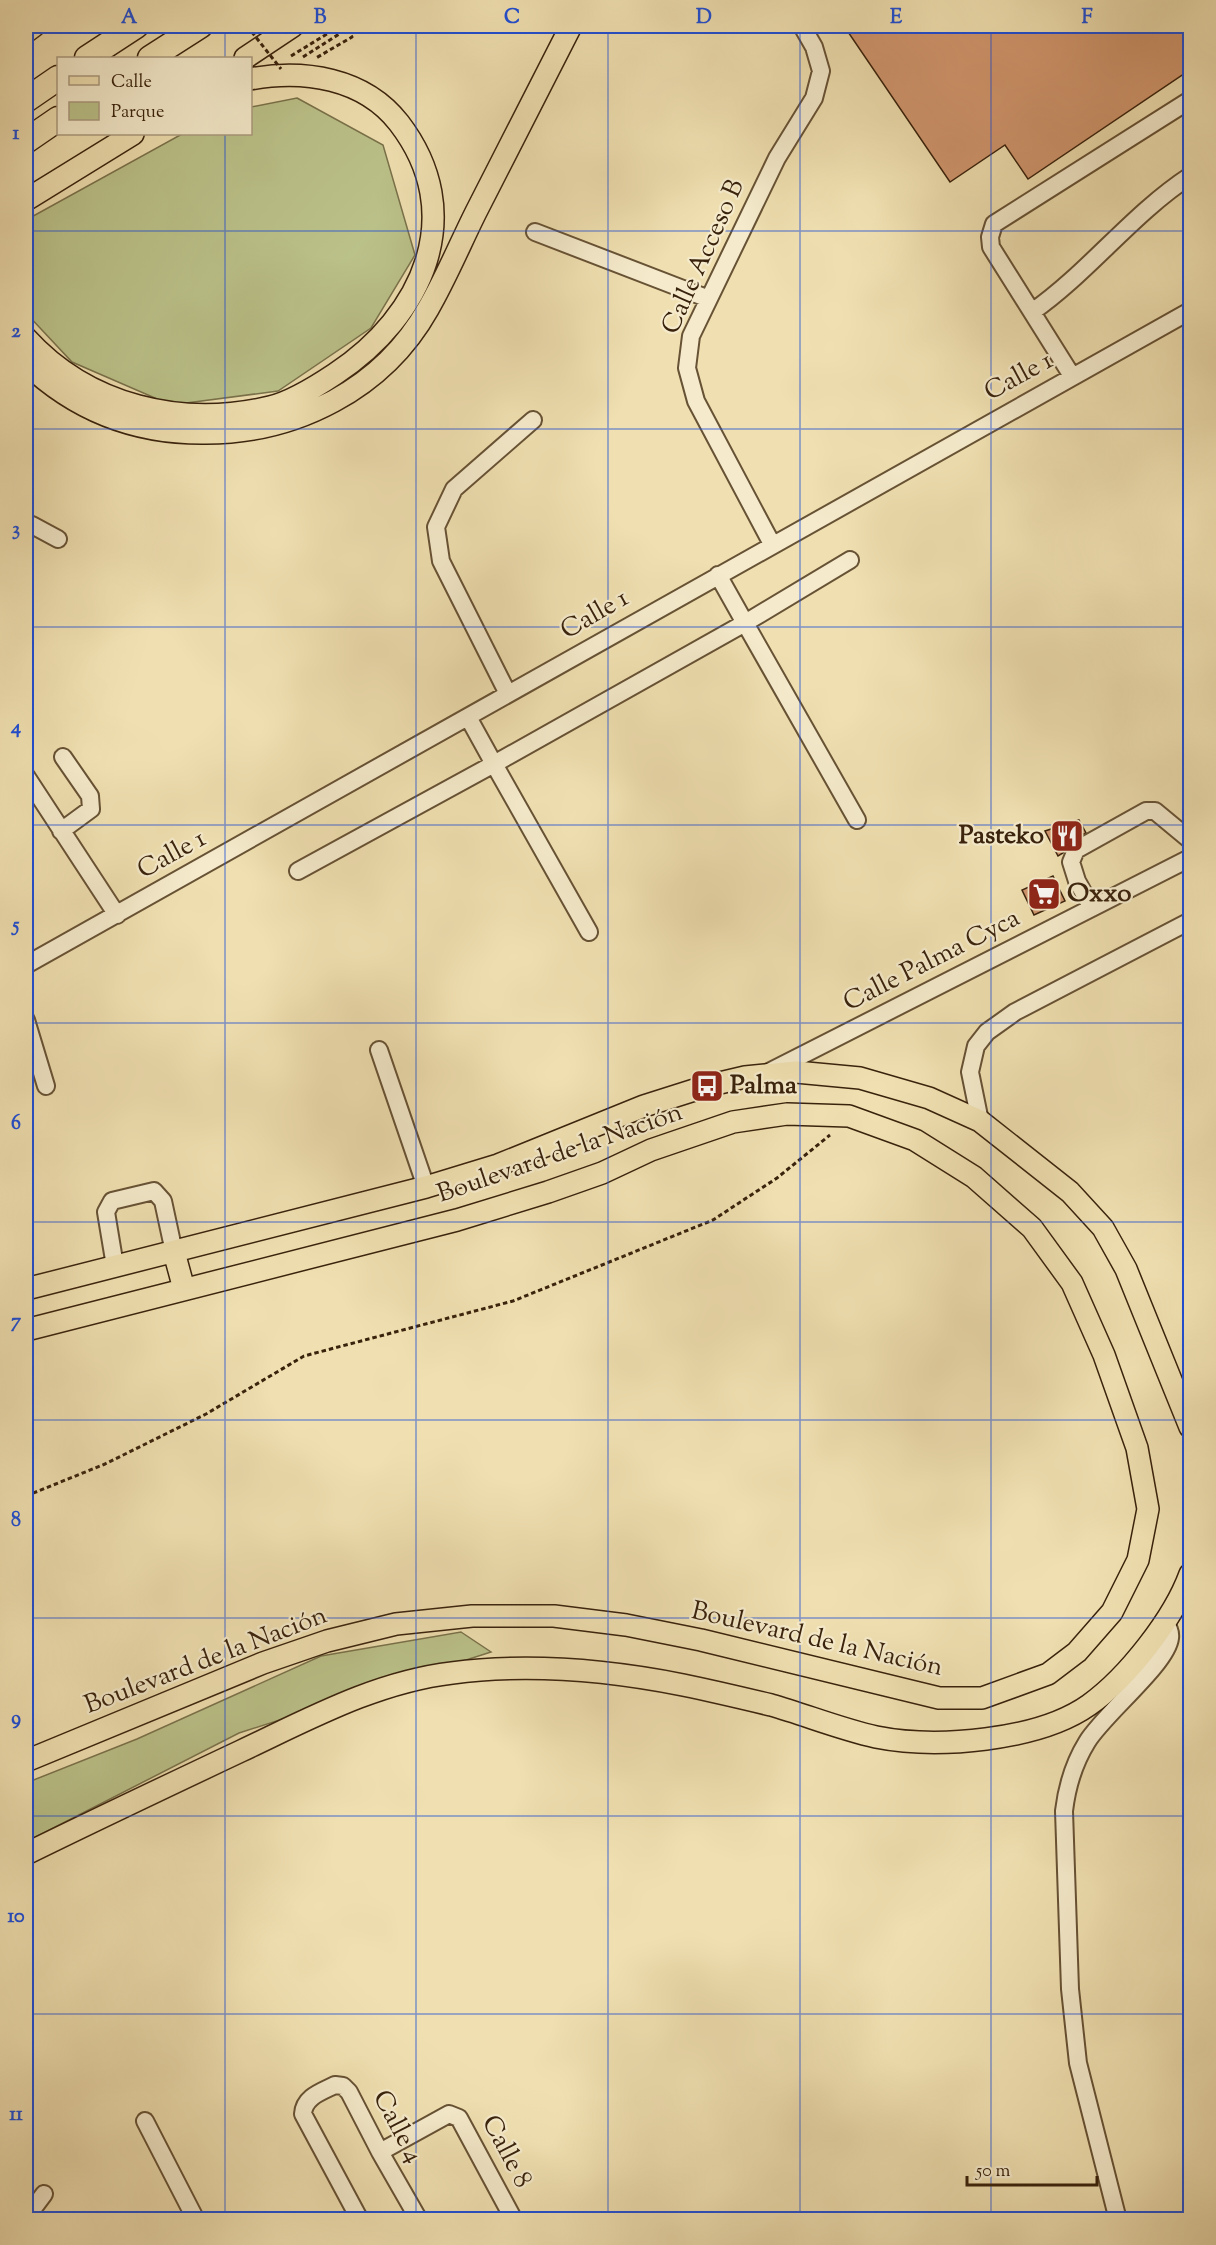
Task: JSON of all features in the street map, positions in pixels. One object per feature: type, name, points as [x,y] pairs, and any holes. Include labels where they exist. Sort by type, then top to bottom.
[{"type":"highway","points":[[89,57],[136,26]]},
{"type":"highway","points":[[152,57],[200,26]]},
{"type":"highway","points":[[26,100],[57,79]]},
{"type":"highway","points":[[26,141],[57,120]]},
{"type":"main road","points":[[26,32],[34,26]]},
{"type":"main road","points":[[247,57],[293,26]]},
{"type":"main road","points":[[26,363],[70,399],[107,418],[146,429],[185,433],[261,429],[328,404],[360,387],[388,362],[429,309],[571,26]]},
{"type":"main road","points":[[26,338],[39,352],[77,381],[118,402],[167,414],[219,415],[273,406],[321,383],[357,360],[389,328],[416,291],[429,249],[433,211],[428,172],[415,144],[390,111],[363,92],[331,79],[300,74],[252,79]]},
{"type":"main road","points":[[26,200],[131,135]]},
{"type":"main road","name":"Boulevard de la Nación","points":[[26,1289],[426,1187],[498,1165],[644,1106],[707,1086],[796,1072],[860,1078],[929,1098],[980,1120],[1070,1192],[1103,1228],[1126,1269],[1191,1427]]},
{"type":"main road","name":"Boulevard de la Nación","points":[[26,1330],[457,1220],[602,1173],[651,1150],[733,1122],[787,1114],[849,1116],[915,1140],[974,1177],[1032,1228],[1072,1283],[1104,1355],[1137,1448],[1148,1509],[1138,1560],[1112,1612],[1077,1652],[1048,1674],[982,1698],[939,1698],[701,1640],[626,1625],[554,1616],[472,1616],[396,1624],[327,1641],[263,1663],[26,1761]]},
{"type":"main road","points":[[174,1251],[184,1289]]},
{"type":"main road","points":[[26,1854],[319,1713],[386,1686],[439,1675],[529,1667],[612,1674],[681,1685],[771,1705],[878,1737],[940,1742],[1008,1736],[1060,1720],[1088,1706],[1108,1689],[1143,1651],[1165,1622],[1181,1598],[1191,1574]]},
{"type":"street","name":"Calle Acceso B","points":[[772,544],[696,402],[687,369],[691,336],[777,158],[814,98],[821,71],[814,47],[802,26]]},
{"type":"street","points":[[1072,376],[991,247],[990,237],[994,224],[1191,100]]},
{"type":"street","points":[[1032,312],[1060,292],[1137,217],[1191,176]]},
{"type":"street","points":[[536,232],[709,299]]},
{"type":"street","name":"Calle 1","points":[[26,965],[1191,310]]},
{"type":"street","points":[[508,694],[441,561],[436,527],[453,489],[533,420]]},
{"type":"street","points":[[26,525],[32,525],[58,539]]},
{"type":"street","points":[[298,871],[494,764],[746,622],[850,560]]},
{"type":"street","points":[[718,574],[857,820]]},
{"type":"street","points":[[468,717],[589,932]]},
{"type":"street","points":[[61,831],[91,809],[90,796],[63,757]]},
{"type":"street","points":[[26,776],[117,915]]},
{"type":"street","points":[[1092,908],[1077,881],[1071,862],[1076,850],[1146,811],[1155,811],[1191,840]]},
{"type":"street","name":"Calle Palma Cyca","points":[[760,1076],[1191,858]]},
{"type":"street","points":[[980,1120],[970,1072],[976,1046],[987,1032],[1015,1012],[1191,921]]},
{"type":"street","points":[[26,1020],[46,1086]]},
{"type":"street","points":[[379,1050],[426,1187]]},
{"type":"street","points":[[115,1266],[106,1212],[112,1201],[154,1191],[163,1201],[174,1251]]},
{"type":"street","points":[[1118,2220],[1078,2063],[1070,1989],[1064,1811],[1067,1788],[1087,1740],[1153,1667],[1169,1644],[1170,1630],[1165,1622]]},
{"type":"street","name":"Calle 4","points":[[360,2220],[303,2114],[304,2106],[310,2099],[334,2085],[343,2086],[349,2092],[419,2220]]},
{"type":"street","name":"Calle 8","points":[[380,2152],[449,2114],[459,2118],[514,2220]]},
{"type":"street","points":[[145,2121],[196,2220]]},
{"type":"street","points":[[26,2218],[44,2194]]},
{"type":"path","points":[[247,26],[281,69],[287,70]]},
{"type":"path","points":[[292,64],[288,58],[340,26]]},
{"type":"path","points":[[301,58],[347,29],[352,37],[312,60]]},
{"type":"path","points":[[252,61],[259,66],[283,61]]},
{"type":"path","points":[[26,1496],[105,1464],[206,1414],[304,1356],[513,1301],[713,1220],[777,1178],[823,1141],[849,1116]]},
{"type":"green space","points":[[297,98],[383,145],[415,255],[371,328],[278,391],[171,405],[72,362],[26,313],[26,220],[180,135],[252,135],[252,107]]},
{"type":"green space","points":[[461,1632],[491,1652],[239,1733],[26,1842],[26,1783],[137,1739],[321,1656]]},
{"type":"building","points":[[844,26],[1180,26],[1191,40],[1191,69],[1028,179],[1005,145],[950,182]]},
{"type":"building","name":"Pasteko","points":[[1079,820],[1086,833],[1070,841],[1063,853],[1058,856],[1045,831]]},
{"type":"building","points":[[1053,876],[1065,901],[1034,915],[1022,890]]},
{"type":"place","name":"Pasteko","points":[[1067,836]]},
{"type":"place","name":"Oxxo","points":[[1044,894]]},
{"type":"place","name":"Palma","points":[[707,1086]]}]
